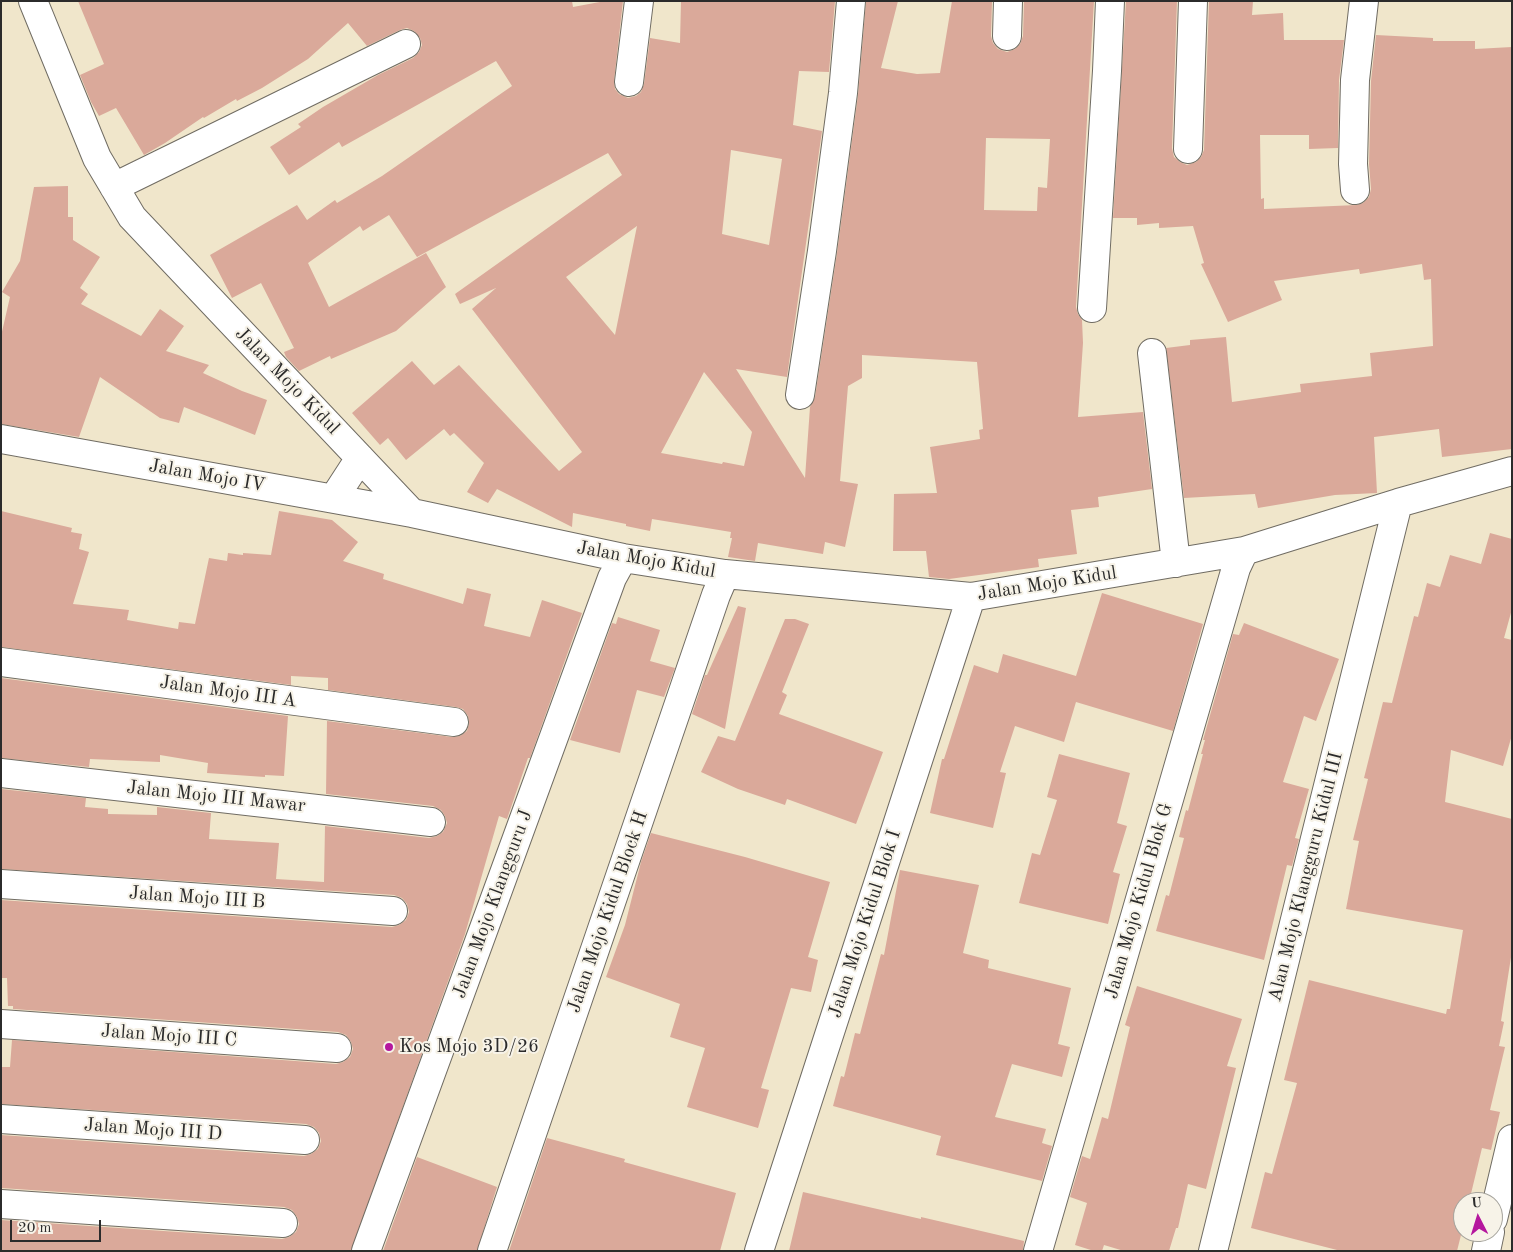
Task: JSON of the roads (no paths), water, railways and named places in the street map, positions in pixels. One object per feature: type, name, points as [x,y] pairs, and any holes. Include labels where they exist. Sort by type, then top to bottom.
[{"type":"street","name":"Jalan Mojo Kidul","points":[[33,1],[97,158],[132,218],[412,513],[623,558],[725,574],[971,597],[1244,551],[1398,503],[1512,471]]},
{"type":"street","points":[[630,82],[639,1]]},
{"type":"street","points":[[800,395],[824,241],[851,1]]},
{"type":"street","points":[[1007,36],[1008,1]]},
{"type":"street","points":[[1092,308],[1110,1]]},
{"type":"street","points":[[1188,149],[1194,1]]},
{"type":"street","points":[[1355,190],[1353,164],[1355,80],[1364,1]]},
{"type":"street","points":[[114,187],[406,44]]},
{"type":"street","points":[[1152,353],[1176,563]]},
{"type":"street","name":"Jalan Mojo IV","points":[[1,439],[412,513]]},
{"type":"street","points":[[334,498],[360,458]]},
{"type":"street","name":"Alan Mojo Klangguru Kidul III","points":[[1213,1251],[1398,503]]},
{"type":"street","name":"Jalan Mojo Kidul Blok G","points":[[1038,1251],[1236,568],[1244,551]]},
{"type":"street","name":"Jalan Mojo Klangguru J","points":[[366,1251],[609,587],[623,558]]},
{"type":"street","name":"Jalan Mojo Kidul Block H","points":[[492,1251],[716,595],[725,574]]},
{"type":"street","name":"Jalan Mojo Kidul Blok I","points":[[759,1251],[971,597]]},
{"type":"street","name":"Jalan Mojo III A","points":[[1,662],[454,722]]},
{"type":"street","name":"Jalan Mojo III Mawar","points":[[1,773],[431,822]]},
{"type":"street","name":"Jalan Mojo III B","points":[[1,884],[393,911]]},
{"type":"street","name":"Jalan Mojo III C","points":[[1,1024],[338,1048]]},
{"type":"street","name":"Jalan Mojo III D","points":[[1,1119],[305,1140]]},
{"type":"street","points":[[1499,1192],[1512,1139]]},
{"type":"street","points":[[1,1204],[283,1223]]},
{"type":"place","name":"Kos Mojo 3D/26","points":[[389,1047]]}]
